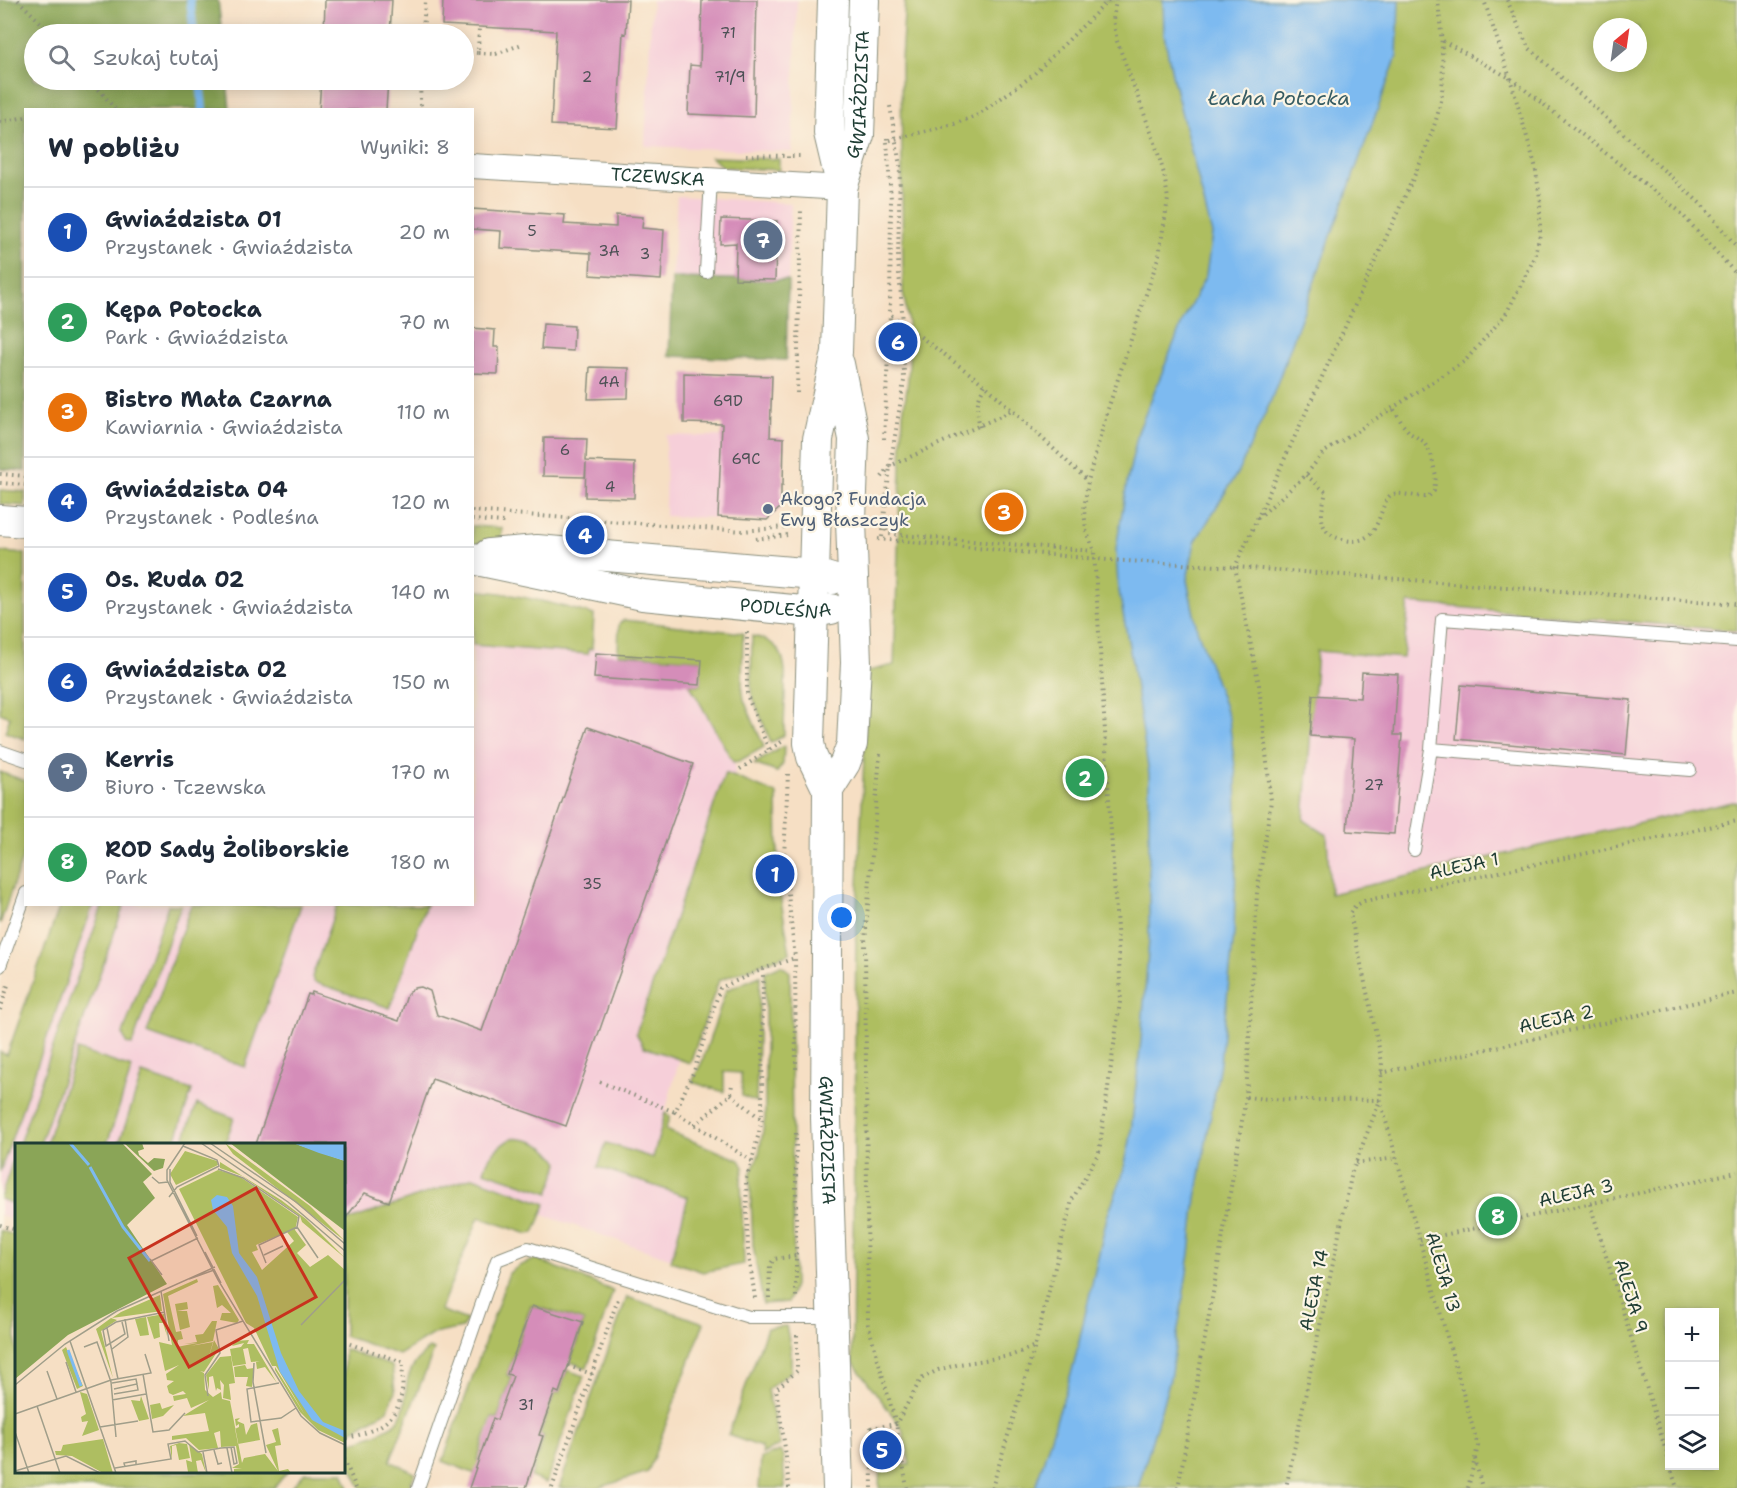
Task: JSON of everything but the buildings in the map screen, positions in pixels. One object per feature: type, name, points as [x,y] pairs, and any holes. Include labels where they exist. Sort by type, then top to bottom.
[{"type":"street","name":"GWIAŹDZISTA","points":[[832,0],[829,133],[842,188],[837,352],[818,439],[809,743],[812,757],[828,790],[826,1118],[838,1488]]},
{"type":"street","name":"GWIAŹDZISTA","points":[[842,188],[859,135],[864,0]]},
{"type":"street","name":"TCZEWSKA","points":[[474,166],[842,188]]},
{"type":"street","name":"GWIAŹDZISTA","points":[[828,790],[845,764],[852,744],[856,663],[851,520],[854,439],[837,352]]},
{"type":"street","points":[[0,520],[24,522]]},
{"type":"street","name":"PODLEŚNA","points":[[474,557],[537,550],[815,574],[830,578],[843,585],[854,595],[841,605],[813,612],[642,595],[474,557]]},
{"type":"lane","points":[[706,272],[711,179]]},
{"type":"lane","points":[[1414,850],[1431,749],[1442,619],[1737,641]]},
{"type":"lane","points":[[1431,749],[1690,770]]},
{"type":"lane","points":[[0,751],[24,759]]},
{"type":"lane","points":[[0,966],[24,899]]},
{"type":"lane","points":[[418,1488],[497,1260],[528,1248],[749,1317],[831,1317]]},
{"type":"path","points":[[18,0],[42,24]]},
{"type":"path","points":[[424,24],[425,0]]},
{"type":"path","points":[[895,138],[954,124],[976,116],[1032,76],[1109,0]]},
{"type":"path","points":[[993,1488],[1035,1346],[1072,1200],[1099,1152],[1121,995],[1094,551],[1086,530],[1084,510],[1088,481],[1107,412],[1159,255],[1167,199],[1164,174],[1155,143],[1117,42],[1113,20],[1116,0]]},
{"type":"path","points":[[1178,1488],[1216,1281],[1246,1097],[1257,893],[1271,801],[1259,686],[1235,567],[1434,128],[1442,95],[1443,41],[1438,0]]},
{"type":"path","points":[[1255,521],[1306,475],[1323,453],[1465,361],[1506,314],[1534,259],[1540,234],[1540,198],[1535,165],[1510,78],[1484,0]]},
{"type":"path","points":[[1507,0],[1528,46],[1702,205],[1737,247]]},
{"type":"path","points":[[478,53],[479,27]]},
{"type":"path","points":[[1443,41],[1510,78],[1678,210],[1737,275]]},
{"type":"path","points":[[474,53],[496,54],[522,44]]},
{"type":"path","points":[[99,90],[114,108]]},
{"type":"path","points":[[420,90],[422,108]]},
{"type":"path","points":[[881,548],[890,466],[904,381],[903,323],[898,259],[900,166],[889,101]]},
{"type":"path","points":[[0,122],[24,117]]},
{"type":"path","points":[[884,441],[890,314],[891,199],[887,141]]},
{"type":"path","points":[[797,396],[801,211]]},
{"type":"path","points":[[890,314],[985,385],[1088,481]]},
{"type":"path","points":[[980,427],[976,406],[979,394],[985,385]]},
{"type":"path","points":[[1306,475],[1326,492],[1322,524],[1326,531],[1333,537],[1350,541],[1361,540],[1370,534],[1381,518],[1385,504],[1391,495],[1428,497],[1434,491],[1436,476],[1431,454],[1423,441],[1411,434],[1403,425],[1393,408]]},
{"type":"path","points":[[883,476],[890,466],[1014,410]]},
{"type":"path","points":[[880,488],[883,464]]},
{"type":"path","points":[[0,474],[24,476]]},
{"type":"path","points":[[0,483],[24,485]]},
{"type":"path","points":[[474,511],[743,531],[784,527],[794,518]]},
{"type":"path","points":[[874,521],[883,522]]},
{"type":"path","points":[[883,522],[888,534],[1094,551]]},
{"type":"path","points":[[874,539],[1108,560],[1235,567],[1737,604]]},
{"type":"path","points":[[747,630],[747,695],[769,750]]},
{"type":"path","points":[[740,769],[791,736]]},
{"type":"path","points":[[881,743],[865,942],[868,1324],[896,1424],[907,1488]]},
{"type":"path","points":[[788,766],[784,857],[795,957],[796,1077]]},
{"type":"path","name":"ALEJA 1","points":[[1382,1062],[1350,913],[1355,906],[1364,901],[1737,821]]},
{"type":"path","points":[[675,1112],[694,1071],[720,988],[795,957]]},
{"type":"path","points":[[760,1317],[755,1300],[748,1249],[746,1179],[762,1120],[763,969]]},
{"type":"path","name":"ALEJA 2","points":[[1381,1073],[1737,993]]},
{"type":"path","name":"ALEJA 13","points":[[1382,1062],[1380,1100],[1478,1446],[1468,1488]]},
{"type":"path","points":[[600,1082],[675,1112],[752,1161]]},
{"type":"path","points":[[695,1125],[731,1094],[732,1083]]},
{"type":"path","points":[[731,1094],[762,1120]]},
{"type":"path","points":[[1246,1097],[1277,1101],[1380,1100]]},
{"type":"path","name":"ALEJA 14","points":[[1286,1488],[1352,1172],[1380,1100]]},
{"type":"path","points":[[789,1488],[776,1389],[797,1371],[796,1125]]},
{"type":"path","points":[[1356,1162],[1396,1158]]},
{"type":"path","name":"ALEJA 3","points":[[1420,1240],[1737,1172]]},
{"type":"path","name":"ALEJA 9","points":[[1590,1204],[1665,1449]]},
{"type":"path","points":[[0,1225],[15,1230]]},
{"type":"path","points":[[552,1488],[625,1279]]},
{"type":"path","points":[[345,1342],[402,1362],[400,1400],[389,1421],[365,1434],[345,1439]]},
{"type":"path","points":[[896,1424],[921,1379],[938,1370],[1010,1356],[1035,1346]]},
{"type":"path","points":[[568,1366],[592,1374]]},
{"type":"path","points":[[872,1488],[871,1428],[896,1424]]},
{"type":"path","points":[[1475,1458],[1482,1488]]},
{"type":"path","points":[[345,1461],[356,1488]]},
{"type":"path","name":"ALEJA 9","points":[[1672,1470],[1677,1488]]},
{"type":"shaded area","points":[[652,0],[797,0],[792,152],[645,146]]},
{"type":"shaded area","points":[[677,196],[791,203],[788,280],[672,278]]},
{"type":"shaded area","points":[[666,435],[784,438],[782,507],[767,520],[665,516]]},
{"type":"shaded area","points":[[1408,603],[1737,631],[1737,801],[1330,894],[1327,835],[1304,820],[1317,650],[1403,658]]},
{"type":"shaded area","points":[[474,641],[738,658],[732,864],[646,1183],[688,1197],[672,1259],[464,1188],[345,1223],[345,1143],[15,1143],[15,1221],[0,1215],[0,1172],[93,906],[474,906]]},
{"type":"green space","points":[[0,0],[218,0],[221,24],[24,24],[24,90],[228,90],[230,108],[24,108],[24,471],[0,469]]},
{"type":"green space","points":[[905,0],[1737,0],[1737,631],[1409,603],[1403,658],[1317,651],[1304,820],[1327,835],[1330,894],[1737,801],[1737,1488],[879,1488],[880,1464],[910,1465],[902,1428],[852,1361],[856,929],[868,671],[894,665],[903,413],[908,382],[909,352],[908,323],[903,292],[901,60]]},
{"type":"green space","points":[[711,157],[779,159],[779,170],[723,167]]},
{"type":"green space","points":[[672,278],[788,280],[786,360],[669,356]]},
{"type":"green space","points":[[0,490],[24,492],[24,506],[0,504]]},
{"type":"green space","points":[[474,526],[502,528],[501,539],[474,544]]},
{"type":"green space","points":[[0,552],[24,554],[24,739],[5,732],[10,717],[0,713]]},
{"type":"green space","points":[[474,590],[534,599],[594,615],[592,649],[588,649],[588,654],[474,645]]},
{"type":"green space","points":[[624,620],[743,633],[744,700],[764,747],[733,762],[690,685],[700,685],[701,660],[618,654],[619,624]]},
{"type":"green space","points":[[752,636],[772,643],[782,656],[784,664],[784,735],[771,743],[751,692]]},
{"type":"green space","points":[[784,746],[783,764],[777,772],[754,764]]},
{"type":"green space","points":[[0,772],[24,780],[24,853],[0,924]]},
{"type":"green space","points":[[725,773],[777,794],[778,860],[770,860],[771,888],[779,889],[790,953],[719,980],[690,1063],[644,1047],[636,1033]]},
{"type":"green space","points":[[60,906],[93,906],[0,1172],[0,1052],[7,1055]]},
{"type":"green space","points":[[102,906],[124,906],[40,1143],[19,1143]]},
{"type":"green space","points":[[168,906],[181,906],[132,1045],[126,1043],[123,1034]]},
{"type":"green space","points":[[191,906],[301,906],[245,1067],[147,1033]]},
{"type":"green space","points":[[337,906],[426,906],[390,1008],[314,982],[312,977]]},
{"type":"green space","points":[[781,965],[790,972],[794,1286],[788,1302],[763,1304],[753,1245],[750,1175],[759,1154],[765,1118],[765,972]]},
{"type":"green space","points":[[760,976],[756,1102],[742,1096],[741,1073],[724,1072],[724,1092],[692,1082],[702,1062],[726,990]]},
{"type":"green space","points":[[77,1050],[132,1068],[107,1143],[46,1143]]},
{"type":"green space","points":[[142,1074],[192,1090],[174,1143],[119,1143]]},
{"type":"green space","points":[[197,1104],[234,1118],[225,1143],[182,1143]]},
{"type":"green space","points":[[665,1113],[670,1116],[665,1130],[740,1160],[744,1167],[741,1179],[744,1264],[703,1272],[671,1261],[688,1197],[598,1167],[606,1143],[653,1158]]},
{"type":"green space","points":[[512,1138],[527,1140],[545,1147],[559,1163],[549,1193],[484,1171],[488,1160]]},
{"type":"green space","points":[[15,1154],[15,1205],[0,1199]]},
{"type":"green space","points":[[473,1177],[546,1204],[534,1233],[528,1234],[479,1217],[440,1310],[467,1320],[462,1328],[433,1334],[399,1355],[345,1336],[345,1220]]},
{"type":"green space","points":[[0,1230],[15,1236],[15,1473],[286,1473],[274,1488],[0,1488]]},
{"type":"green space","points":[[536,1259],[613,1291],[587,1368],[570,1362],[584,1321],[531,1305],[507,1375],[512,1377],[497,1419],[492,1417],[477,1460],[482,1463],[478,1475],[443,1461],[509,1273]]},
{"type":"green space","points":[[627,1297],[704,1323],[648,1472],[598,1488],[559,1488]]},
{"type":"green space","points":[[786,1326],[791,1350],[791,1371],[767,1390],[780,1445],[762,1454],[761,1447],[728,1435],[767,1328]]},
{"type":"green space","points":[[429,1348],[434,1350],[390,1461],[415,1473],[409,1488],[361,1488],[345,1453],[345,1445],[381,1432],[395,1424],[404,1406],[410,1373]]},
{"type":"green space","points":[[345,1349],[392,1366],[395,1392],[388,1410],[355,1429],[345,1431]]},
{"type":"green space","points":[[567,1370],[584,1376],[546,1483],[531,1477],[544,1436],[540,1434],[555,1392],[559,1393]]},
{"type":"green space","points":[[780,1451],[783,1457],[785,1488],[759,1488],[761,1458]]},
{"type":"green space","points":[[304,1473],[343,1473],[349,1488],[291,1488]]},
{"type":"water","name":"Łacha Potocka","points":[[1163,0],[1399,0],[1397,56],[1270,403],[1238,472],[1195,542],[1187,580],[1197,629],[1229,719],[1236,775],[1237,820],[1234,934],[1220,1063],[1196,1198],[1190,1254],[1170,1379],[1138,1488],[1035,1488],[1074,1364],[1107,1217],[1122,1177],[1130,1141],[1141,1040],[1149,940],[1149,774],[1118,586],[1116,549],[1138,432],[1182,323],[1206,275],[1212,234],[1173,79],[1164,34]]},
{"type":"waterway","points":[[190,0],[193,24]]},
{"type":"waterway","points":[[201,90],[203,108]]},
{"type":"place","name":"Kerris","points":[[763,240]]},
{"type":"place","name":"Gwiaździsta 02","points":[[898,342]]},
{"type":"place","name":"Akogo? Fundacja Ewy Błaszczyk","points":[[768,509]]},
{"type":"place","name":"Bistro Mała Czarna","points":[[1004,512]]},
{"type":"place","name":"Gwiaździsta 04","points":[[585,535]]},
{"type":"place","name":"Kępa Potocka","points":[[1085,778]]},
{"type":"place","name":"Gwiaździsta 01","points":[[775,874]]},
{"type":"place","name":"ROD Sady Żoliborskie","points":[[1498,1216]]},
{"type":"place","name":"Os. Ruda 02","points":[[882,1450]]}]
